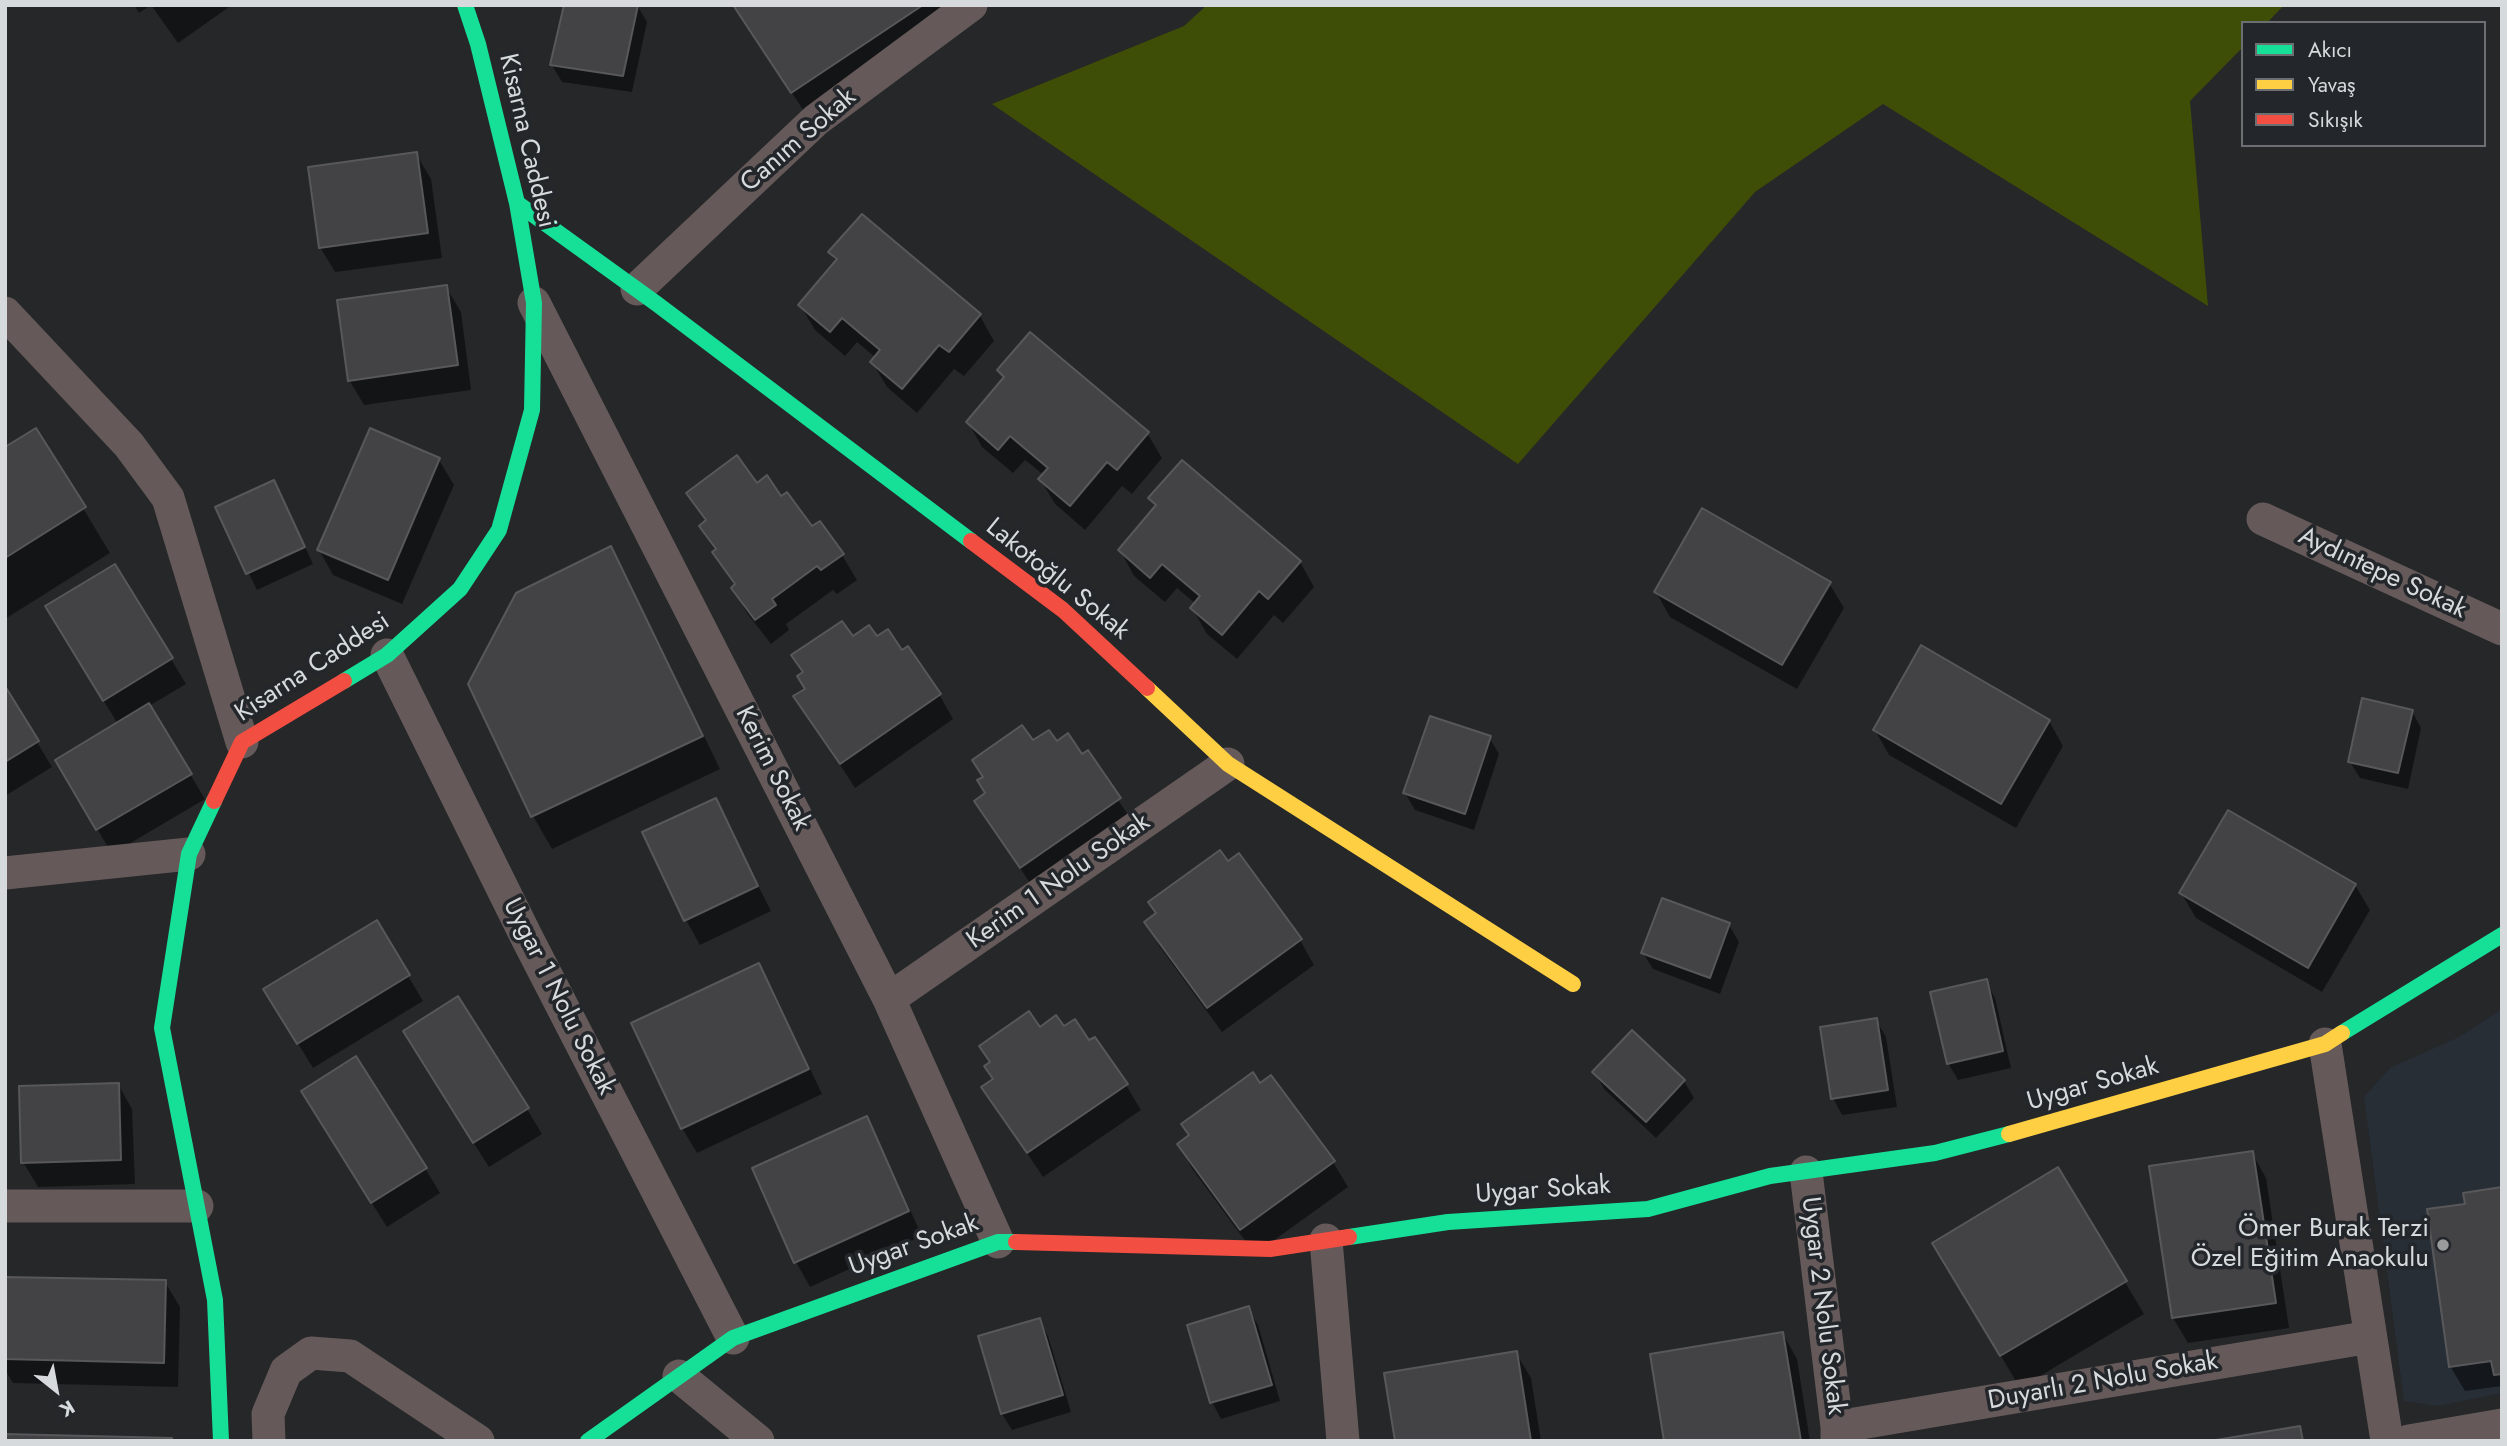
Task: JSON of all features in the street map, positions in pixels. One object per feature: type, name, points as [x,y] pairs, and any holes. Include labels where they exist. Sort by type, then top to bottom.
[{"type":"street","name":"Kisarna Caddesi","points":[[221,1441],[215,1300],[162,1028],[188,854],[242,742],[387,655],[460,589],[499,530],[532,410],[534,303],[517,203],[478,44],[465,5]]},
{"type":"street","name":"Canım Sokak","points":[[637,289],[816,120],[971,5]]},
{"type":"street","name":"Lakotoğlu Sokak","points":[[517,203],[637,289],[1063,610],[1228,764],[1573,984]]},
{"type":"street","name":"Kerim Sokak","points":[[534,303],[889,999],[998,1242]]},
{"type":"street","points":[[5,313],[129,445],[168,498],[242,742]]},
{"type":"street","name":"Aydıntepe Sokak","points":[[2263,519],[2502,629]]},
{"type":"street","name":"Uygar 1 Nolu Sokak","points":[[387,655],[527,938],[733,1338]]},
{"type":"street","name":"Kerim 1 Nolu Sokak","points":[[889,999],[1228,764]]},
{"type":"street","points":[[5,873],[188,854]]},
{"type":"street","name":"Uygar Sokak","points":[[588,1441],[733,1338],[998,1242],[1270,1249],[1448,1222],[1647,1209],[1770,1176],[1935,1153],[2050,1124],[2325,1044],[2502,935]]},
{"type":"street","points":[[2325,1044],[2387,1441]]},
{"type":"street","name":"Uygar 2 Nolu Sokak","points":[[1806,1172],[1837,1434]]},
{"type":"street","points":[[5,1206],[197,1206]]},
{"type":"street","points":[[1326,1240],[1343,1441]]},
{"type":"street","name":"Duyarlı 2 Nolu Sokak","points":[[1837,1434],[2370,1337]]},
{"type":"street","points":[[268,1441],[268,1414],[286,1371],[312,1353],[350,1356],[478,1441]]},
{"type":"street","points":[[679,1376],[758,1441]]},
{"type":"street","points":[[2409,1441],[2502,1425]]},
{"type":"shaded area","name":"Ömer Burak Terzi Özel Eğitim Anaokulu","points":[[2502,1009],[2502,1393],[2438,1406],[2404,1401],[2364,1097],[2390,1068],[2459,1037]]},
{"type":"green space","points":[[1207,5],[2284,5],[2269,21],[2241,21],[2241,49],[2190,101],[2208,306],[1883,104],[1755,192],[1518,464],[992,104],[1184,26]]},
{"type":"building","points":[[564,5],[638,5],[623,76],[550,65]]},
{"type":"building","points":[[733,5],[923,5],[791,93]]},
{"type":"building","points":[[417,152],[428,233],[319,248],[308,167]]},
{"type":"building","points":[[862,214],[981,314],[949,352],[939,345],[902,389],[870,362],[880,350],[842,318],[830,332],[798,305],[837,259],[828,252]]},
{"type":"building","points":[[447,285],[458,365],[348,381],[337,300]]},
{"type":"building","points":[[1030,332],[1149,432],[1117,470],[1107,462],[1070,506],[1038,479],[1048,468],[1010,436],[998,450],[966,422],[1004,377],[997,370]]},
{"type":"building","points":[[36,428],[86,507],[5,558],[5,447]]},
{"type":"building","points":[[370,428],[440,458],[388,580],[317,550]]},
{"type":"building","points":[[737,455],[757,483],[767,475],[781,496],[787,492],[812,526],[820,521],[844,554],[821,570],[817,566],[772,599],[776,605],[755,620],[731,588],[735,584],[712,552],[716,549],[699,526],[706,520],[686,493]]},
{"type":"building","points":[[1182,460],[1301,561],[1268,599],[1259,591],[1222,635],[1190,608],[1200,596],[1162,564],[1150,578],[1118,550],[1156,505],[1148,498]]},
{"type":"building","points":[[274,480],[305,547],[246,574],[215,507]]},
{"type":"building","points":[[1702,508],[1831,582],[1782,665],[1654,592]]},
{"type":"building","points":[[611,546],[703,736],[531,817],[468,684],[516,593]]},
{"type":"building","points":[[115,564],[173,658],[103,701],[45,606]]},
{"type":"building","points":[[842,621],[853,636],[869,625],[877,636],[888,629],[902,650],[908,646],[941,694],[840,764],[793,696],[805,689],[797,676],[803,672],[791,655]]},
{"type":"building","points":[[1921,645],[2050,720],[2001,804],[1873,730]]},
{"type":"building","points":[[5,686],[39,741],[5,762]]},
{"type":"building","points":[[2362,698],[2413,710],[2398,773],[2348,762]]},
{"type":"building","points":[[149,703],[192,774],[96,830],[55,760]]},
{"type":"building","points":[[1430,716],[1491,736],[1465,814],[1403,793]]},
{"type":"building","points":[[1022,725],[1033,740],[1049,730],[1057,741],[1068,733],[1082,754],[1088,750],[1121,798],[1020,868],[974,801],[985,793],[977,780],[983,777],[972,760]]},
{"type":"building","points":[[716,798],[758,886],[684,921],[642,832]]},
{"type":"building","points":[[2228,810],[2356,884],[2308,968],[2179,893]]},
{"type":"building","points":[[1220,850],[1228,861],[1239,853],[1302,939],[1207,1008],[1144,922],[1156,913],[1148,902]]},
{"type":"building","points":[[1662,898],[1730,923],[1710,978],[1641,953]]},
{"type":"building","points":[[377,920],[410,975],[297,1044],[263,989]]},
{"type":"building","points":[[759,963],[809,1069],[681,1129],[631,1023]]},
{"type":"building","points":[[1987,979],[2003,1051],[1947,1064],[1930,992]]},
{"type":"building","points":[[458,996],[529,1108],[473,1143],[403,1031]]},
{"type":"building","points":[[1029,1011],[1040,1027],[1056,1015],[1064,1026],[1075,1019],[1089,1040],[1095,1037],[1128,1084],[1027,1153],[981,1087],[993,1079],[984,1066],[990,1062],[979,1046]]},
{"type":"building","points":[[1877,1018],[1888,1090],[1831,1099],[1820,1027]]},
{"type":"building","points":[[1632,1030],[1685,1080],[1646,1122],[1592,1072]]},
{"type":"building","points":[[356,1056],[427,1168],[371,1203],[301,1091]]},
{"type":"building","points":[[1253,1072],[1260,1083],[1271,1075],[1335,1161],[1240,1230],[1177,1144],[1189,1135],[1181,1124]]},
{"type":"building","points":[[119,1083],[121,1160],[21,1163],[19,1086]]},
{"type":"building","points":[[867,1116],[909,1211],[794,1263],[752,1168]]},
{"type":"building","points":[[2253,1151],[2276,1303],[2172,1318],[2149,1166]]},
{"type":"building","points":[[2058,1167],[2127,1281],[2000,1356],[1932,1243]]},
{"type":"building","points":[[2502,1187],[2502,1374],[2494,1375],[2491,1361],[2449,1367],[2427,1209],[2465,1204],[2463,1193]]},
{"type":"building","points":[[5,1277],[166,1280],[164,1363],[5,1359]]},
{"type":"building","points":[[1249,1306],[1272,1385],[1210,1403],[1187,1325]]},
{"type":"building","points":[[1040,1318],[1063,1395],[1001,1414],[978,1336]]},
{"type":"building","points":[[1783,1332],[1801,1441],[1664,1441],[1650,1354]]},
{"type":"building","points":[[1517,1351],[1531,1441],[1395,1441],[1384,1373]]},
{"type":"building","points":[[2300,1426],[2303,1441],[2210,1441]]},
{"type":"building","points":[[5,1434],[172,1438],[172,1441],[5,1441]]},
{"type":"traffic: fast","points":[[344,681],[387,655],[460,589],[499,530],[532,410],[534,303],[517,203],[478,44],[465,5]]},
{"type":"traffic: fast","points":[[517,203],[657,304],[971,541]]},
{"type":"traffic: fast","points":[[214,801],[189,854],[162,1028],[215,1300],[221,1441]]},
{"type":"traffic: fast","points":[[2342,1033],[2502,935]]},
{"type":"traffic: fast","points":[[1349,1237],[1448,1222],[1648,1209],[1770,1176],[1935,1153],[2009,1134]]},
{"type":"traffic: fast","points":[[588,1441],[733,1338],[998,1242],[1016,1242]]},
{"type":"traffic: slow","points":[[1147,688],[1228,764],[1573,984]]},
{"type":"traffic: slow","points":[[2009,1134],[2325,1044],[2342,1033]]},
{"type":"traffic: jam","points":[[971,541],[1063,610],[1147,688]]},
{"type":"traffic: jam","points":[[214,801],[242,742],[344,681]]},
{"type":"traffic: jam","points":[[1016,1242],[1270,1249],[1349,1237]]},
{"type":"place","name":"Ömer Burak Terzi Özel Eğitim Anaokulu","points":[[2443,1245]]}]
